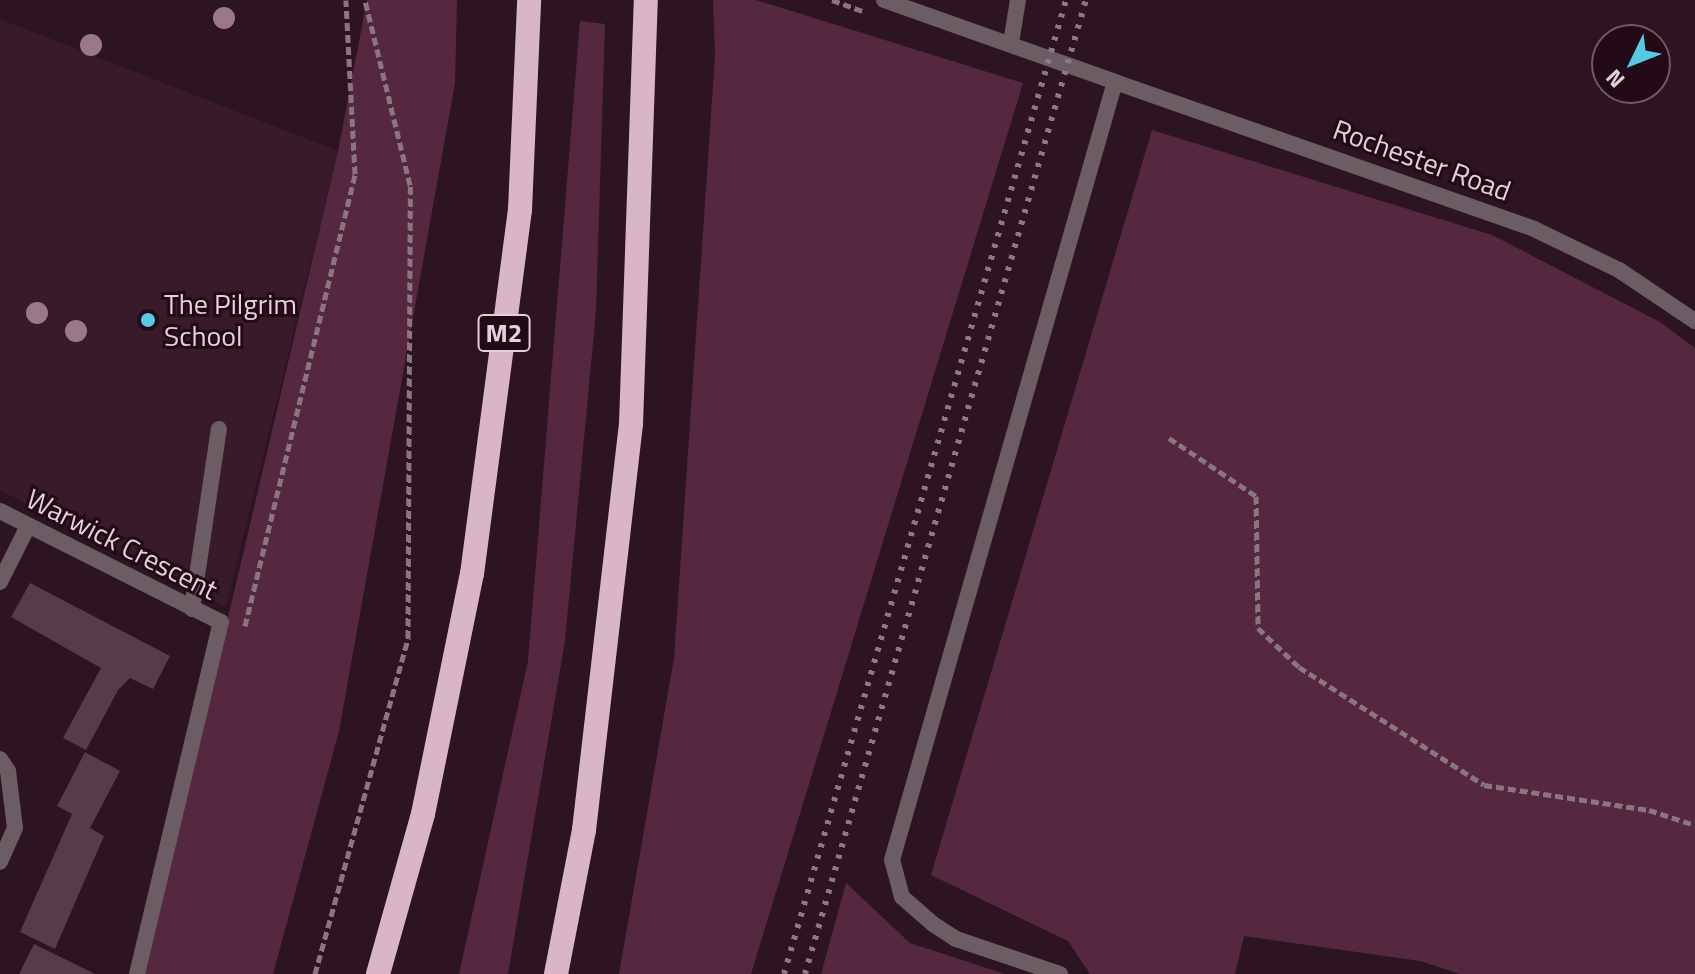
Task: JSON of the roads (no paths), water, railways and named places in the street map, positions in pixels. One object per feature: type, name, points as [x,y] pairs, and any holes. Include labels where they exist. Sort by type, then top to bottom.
[{"type":"highway","name":"M2","points":[[378,974],[423,814],[455,664],[520,210],[529,0]]},
{"type":"highway","points":[[556,974],[584,830],[631,424],[646,0]]},
{"type":"street","name":"Rochester Road","points":[[884,0],[1534,229],[1619,270],[1695,321]]},
{"type":"street","points":[[1011,43],[1018,0]]},
{"type":"street","points":[[1060,974],[956,939],[933,924],[902,897],[892,860],[1115,82]]},
{"type":"street","points":[[192,609],[219,429]]},
{"type":"street","name":"Warwick Crescent","points":[[0,511],[221,622],[137,974]]},
{"type":"street","points":[[0,582],[28,526]]},
{"type":"street","points":[[0,759],[8,771],[15,828],[0,862]]},
{"type":"railway","points":[[784,974],[1066,0]]},
{"type":"railway","points":[[805,974],[1086,0]]},
{"type":"place","name":"The Pilgrim School","points":[[148,320]]}]
